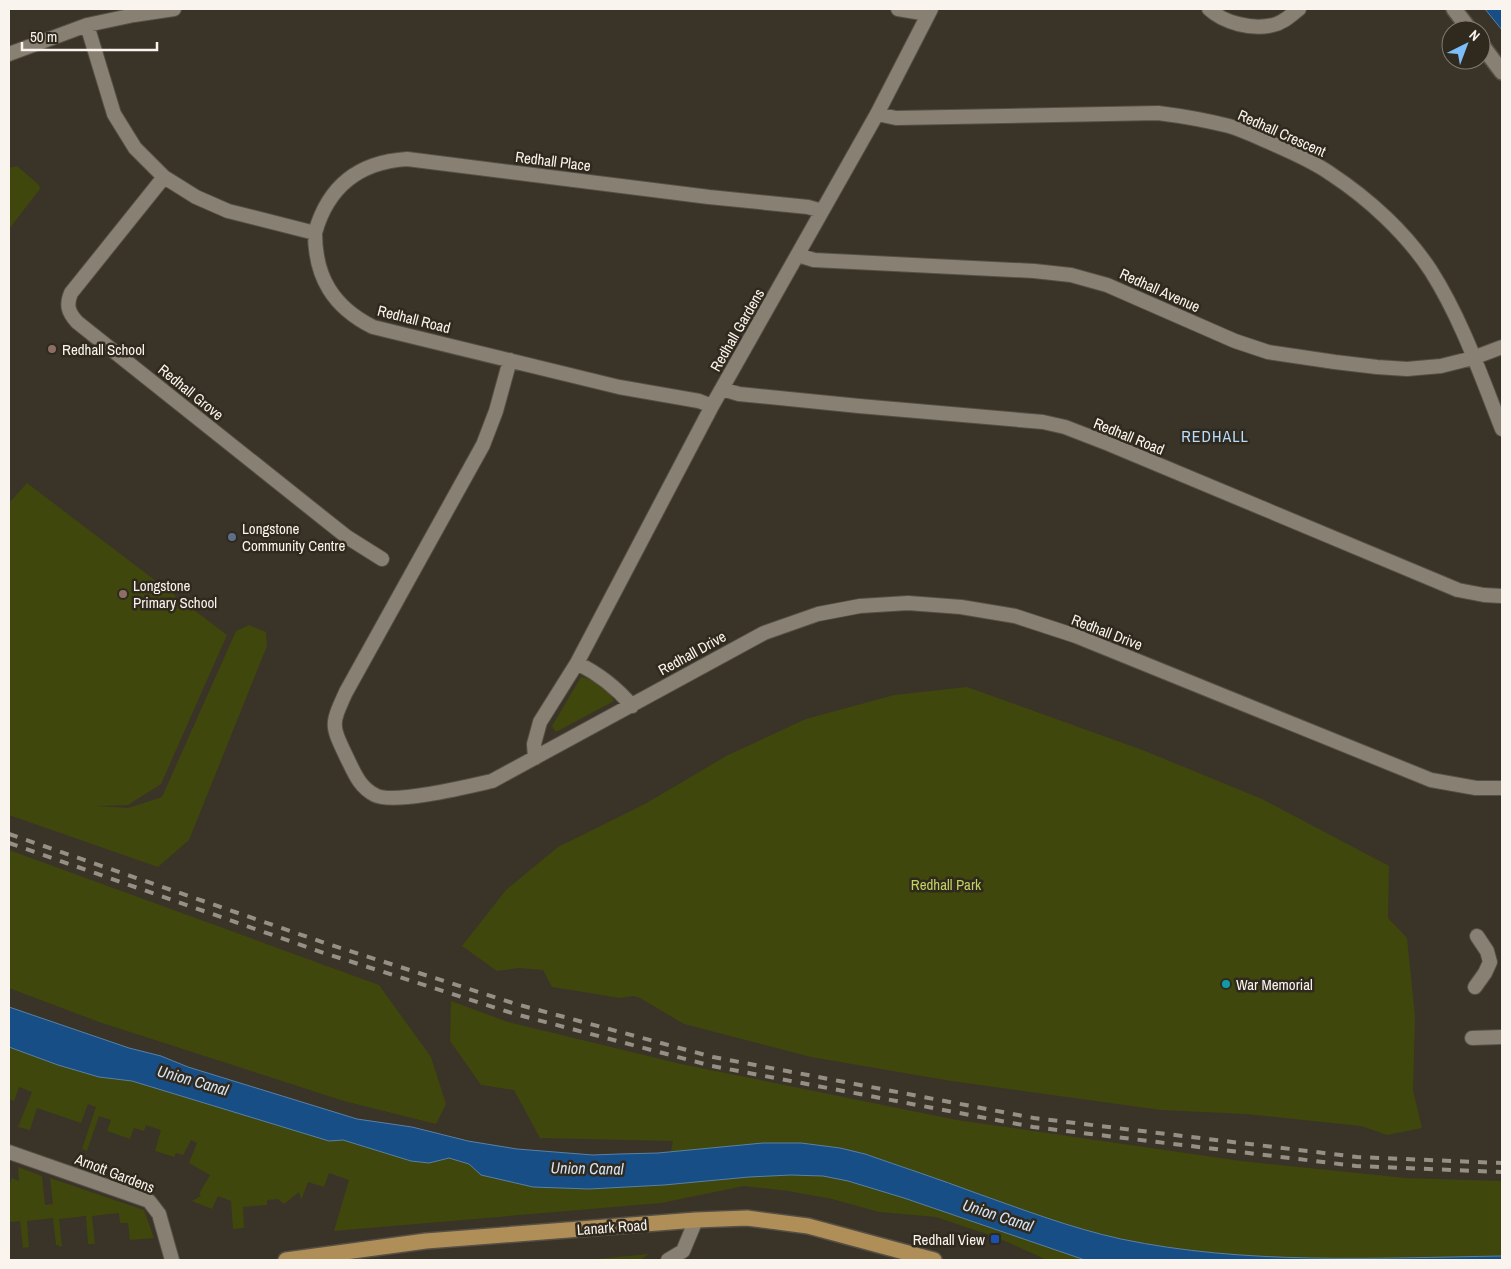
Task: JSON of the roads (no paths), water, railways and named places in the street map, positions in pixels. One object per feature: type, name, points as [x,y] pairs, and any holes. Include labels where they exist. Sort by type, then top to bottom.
[{"type":"main road","name":"Lanark Road","points":[[286,1260],[434,1240],[696,1220],[747,1218],[808,1226],[934,1260]]},
{"type":"street","points":[[9,54],[87,26],[134,15],[174,9]]},
{"type":"street","points":[[898,9],[930,12]]},
{"type":"street","points":[[1209,9],[1214,14],[1236,24],[1256,27],[1272,25],[1285,20],[1299,9]]},
{"type":"street","points":[[1454,9],[1462,20]]},
{"type":"street","name":"Redhall Gardens","points":[[534,758],[534,744],[540,722],[577,663],[712,406],[877,114],[930,12]]},
{"type":"street","points":[[87,26],[114,114],[135,148],[164,177],[196,197],[228,211],[315,233]]},
{"type":"street","points":[[1491,57],[1502,72]]},
{"type":"street","name":"Redhall Crescent","points":[[877,114],[896,118],[1158,113],[1190,117],[1230,127],[1260,138],[1330,173],[1360,194],[1404,237],[1430,270],[1450,303],[1502,429]]},
{"type":"street","name":"Redhall Place","points":[[315,233],[321,214],[330,197],[348,178],[376,164],[391,160],[407,159],[808,207],[822,211]]},
{"type":"street","name":"Redhall Grove","points":[[164,177],[71,293],[67,303],[70,314],[77,322],[347,537],[382,558]]},
{"type":"street","name":"Redhall Road","points":[[315,233],[317,258],[325,282],[340,304],[361,321],[373,327],[619,386],[699,401],[712,406]]},
{"type":"street","name":"Redhall Avenue","points":[[798,255],[814,260],[1034,271],[1071,275],[1107,285],[1234,341],[1268,352],[1324,361],[1377,367],[1441,366],[1473,358],[1502,347]]},
{"type":"street","name":"Redhall Drive","points":[[510,360],[496,411],[483,444],[405,571],[346,692],[334,721],[334,731],[358,782],[377,797],[391,798],[449,791],[492,781],[764,633],[818,614],[860,606],[898,604],[961,607],[1015,616],[1076,636],[1431,780],[1476,788],[1502,788]]},
{"type":"street","name":"Redhall Road","points":[[722,389],[739,394],[1020,419],[1050,424],[1109,444],[1458,590],[1502,596]]},
{"type":"street","points":[[577,663],[589,669],[623,695],[632,706]]},
{"type":"street","points":[[1475,987],[1485,973],[1496,964],[1477,936]]},
{"type":"street","points":[[1472,1038],[1502,1037]]},
{"type":"street","name":"Arnott Gardens","points":[[9,1152],[149,1201],[160,1214],[172,1260]]},
{"type":"street","points":[[668,1260],[683,1251],[696,1220]]},
{"type":"water","points":[[1485,9],[1502,9],[1502,30]]},
{"type":"water","name":"Union Canal","points":[[9,1007],[129,1048],[161,1056],[188,1067],[357,1119],[412,1127],[468,1141],[517,1149],[593,1155],[658,1153],[763,1143],[801,1143],[840,1148],[865,1154],[1066,1224],[1102,1235],[1168,1247],[1215,1253],[1311,1258],[1502,1256],[1502,1260],[1085,1260],[904,1198],[848,1181],[823,1176],[749,1177],[664,1185],[589,1189],[533,1187],[481,1175],[469,1164],[449,1158],[429,1163],[411,1161],[343,1140],[329,1141],[132,1081],[99,1077],[58,1065],[9,1047]]},
{"type":"railway","points":[[9,834],[325,943],[516,1004],[713,1057],[1034,1118],[1357,1157],[1502,1163]]},
{"type":"railway","points":[[9,843],[324,953],[515,1014],[712,1066],[1033,1127],[1356,1166],[1502,1172]]},
{"type":"place","name":"Redhall School","points":[[52,349]]},
{"type":"place","name":"Longstone Community Centre","points":[[232,537]]},
{"type":"place","name":"Longstone Primary School","points":[[123,594]]},
{"type":"place","name":"War Memorial","points":[[1226,984]]},
{"type":"place","name":"Redhall View","points":[[995,1239]]},
{"type":"district","name":"REDHALL","points":[[1215,436]]},
{"type":"park label","name":"Redhall Park","points":[[946,884]]}]
